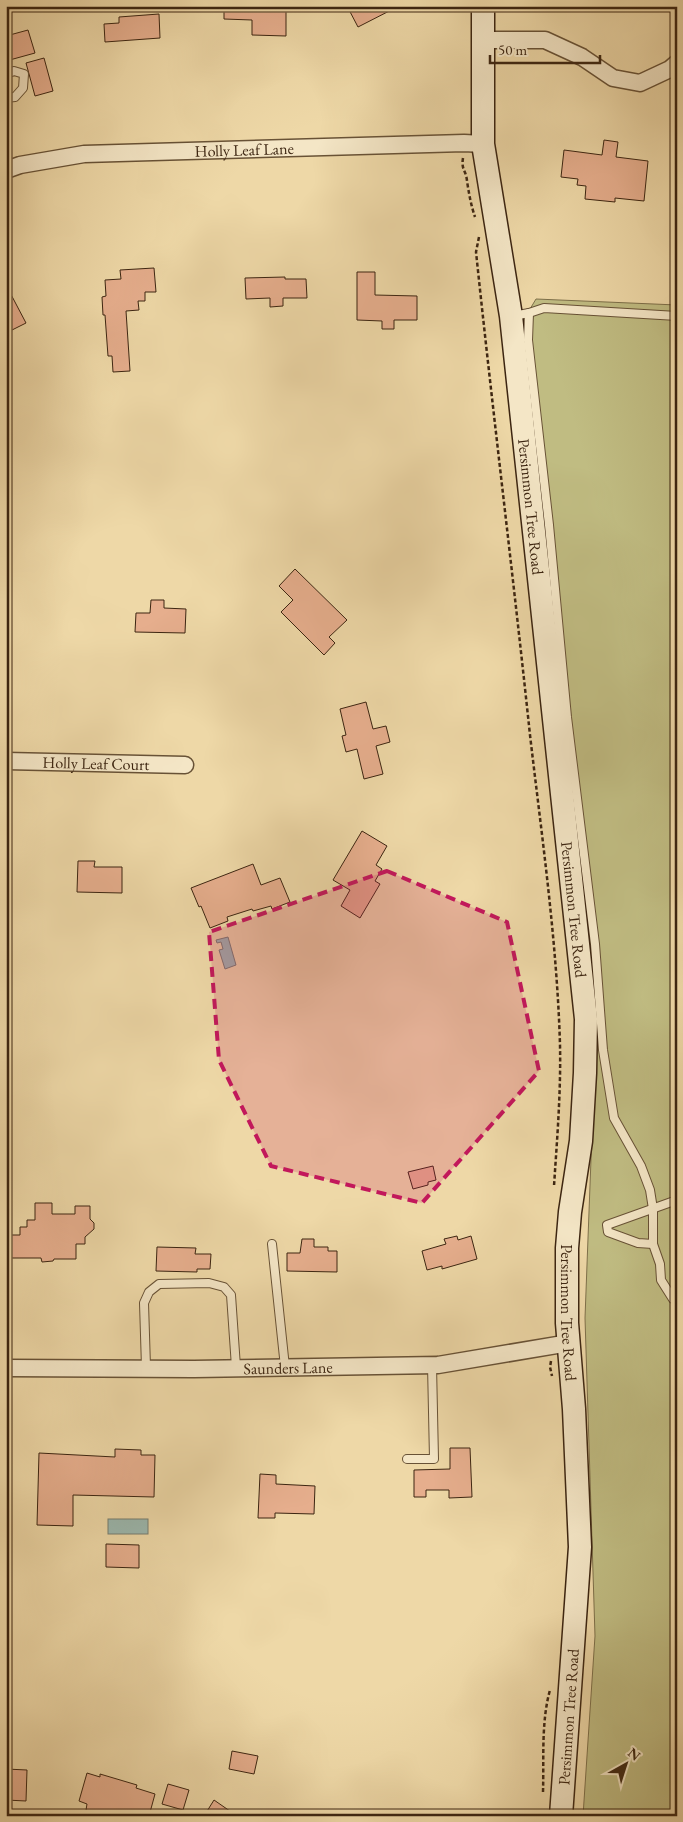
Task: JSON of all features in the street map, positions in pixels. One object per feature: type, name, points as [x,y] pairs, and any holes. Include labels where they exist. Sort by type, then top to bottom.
[{"type":"main road","name":"Persimmon Tree Road","points":[[483,6],[483,40],[473,144],[520,315],[586,1019],[585,1073],[580,1141],[567,1248],[560,1345],[577,1467],[580,1547],[561,1816]]},
{"type":"street","points":[[483,40],[545,40],[582,57],[613,78],[640,83],[677,63]]},
{"type":"street","name":"Holly Leaf Lane","points":[[6,170],[20,165],[84,154],[473,144]]},
{"type":"street","name":"Holly Leaf Court","points":[[6,761],[185,765]]},
{"type":"street","name":"Saunders Lane","points":[[6,1368],[146,1367],[194,1369],[432,1365],[560,1345]]},
{"type":"lane","points":[[6,74],[14,71],[24,74],[23,88],[15,97],[6,98]]},
{"type":"lane","points":[[677,316],[544,308],[520,315],[528,340],[550,525],[567,717],[596,944],[603,1050],[614,1118],[641,1166],[650,1190],[653,1244],[660,1264],[662,1280],[673,1299],[677,1300]]},
{"type":"lane","points":[[653,1244],[638,1243],[608,1232],[607,1225],[677,1200]]},
{"type":"lane","points":[[272,1244],[285,1367]]},
{"type":"lane","points":[[146,1367],[144,1302],[149,1292],[159,1284],[209,1283],[224,1287],[231,1295],[236,1367]]},
{"type":"lane","points":[[407,1458],[434,1458],[432,1365]]},
{"type":"path","points":[[473,144],[461,165],[466,177],[477,224]]},
{"type":"path","points":[[480,233],[477,247],[477,262],[548,899],[558,1007],[560,1057],[554,1191]]},
{"type":"path","points":[[553,1380],[550,1367],[560,1345]]},
{"type":"path","points":[[542,1797],[546,1703],[550,1689]]},
{"type":"highlighted area","points":[[387,871],[507,922],[539,1071],[422,1203],[271,1166],[219,1060],[209,932]]},
{"type":"shaded area","points":[[536,299],[677,305],[677,1816],[583,1816],[595,1636],[585,1318],[591,1159],[593,1012],[518,329]]},
{"type":"water","points":[[228,937],[236,965],[225,969],[219,950],[223,949],[221,942],[217,943],[216,940]]},
{"type":"water","points":[[108,1519],[148,1519],[148,1534],[108,1534]]},
{"type":"building","points":[[224,6],[286,6],[286,36],[252,35],[252,20],[224,19]]},
{"type":"building","points":[[347,6],[399,6],[358,27]]},
{"type":"building","points":[[159,14],[160,38],[105,42],[104,24],[119,23],[119,17]]},
{"type":"building","points":[[28,30],[35,53],[6,61],[6,36]]},
{"type":"building","points":[[44,58],[53,91],[35,96],[26,63]]},
{"type":"building","points":[[604,140],[618,142],[616,157],[648,161],[644,201],[615,198],[615,202],[585,199],[586,186],[577,185],[578,179],[561,177],[564,150],[602,155]]},
{"type":"building","points":[[154,268],[156,292],[145,292],[145,301],[138,301],[139,310],[126,311],[130,371],[113,372],[112,356],[108,356],[105,315],[103,315],[102,297],[106,296],[105,280],[121,279],[120,270]]},
{"type":"building","points":[[357,272],[375,272],[375,295],[417,296],[417,320],[394,320],[394,329],[382,329],[382,321],[357,320]]},
{"type":"building","points":[[285,277],[285,279],[306,279],[307,298],[283,298],[283,306],[270,307],[270,298],[246,299],[245,278]]},
{"type":"building","points":[[6,285],[26,323],[6,333]]},
{"type":"building","points":[[295,569],[347,620],[329,637],[335,643],[324,655],[281,612],[293,600],[279,586]]},
{"type":"building","points":[[151,600],[164,600],[164,608],[186,609],[185,633],[135,632],[136,613],[150,613]]},
{"type":"building","points":[[366,702],[373,729],[386,726],[390,742],[376,746],[383,774],[364,779],[357,749],[346,752],[342,736],[346,735],[340,709]]},
{"type":"building","points":[[362,831],[387,846],[376,865],[382,869],[375,881],[380,884],[360,918],[341,906],[350,890],[333,880]]},
{"type":"building","points":[[78,861],[95,861],[94,867],[122,867],[122,893],[77,892]]},
{"type":"building","points":[[253,864],[261,885],[280,878],[290,902],[272,909],[271,906],[253,911],[252,909],[227,917],[228,921],[210,928],[191,888]]},
{"type":"building","points":[[433,1166],[436,1180],[428,1182],[428,1185],[413,1189],[408,1172]]},
{"type":"building","points":[[35,1203],[52,1203],[52,1214],[75,1214],[75,1206],[90,1206],[90,1219],[94,1223],[94,1229],[85,1237],[85,1244],[76,1244],[76,1259],[54,1259],[53,1261],[42,1262],[41,1258],[6,1258],[6,1235],[20,1235],[20,1227],[27,1227],[27,1220],[35,1220]]},
{"type":"building","points":[[457,1236],[458,1240],[471,1236],[477,1259],[442,1269],[442,1266],[427,1270],[422,1251],[446,1244],[444,1239]]},
{"type":"building","points":[[302,1239],[314,1239],[314,1247],[328,1247],[328,1251],[337,1251],[337,1272],[287,1271],[287,1253],[300,1253]]},
{"type":"building","points":[[157,1247],[196,1248],[195,1254],[211,1254],[210,1269],[197,1269],[197,1272],[156,1271]]},
{"type":"building","points":[[450,1448],[470,1448],[472,1497],[449,1498],[449,1490],[426,1490],[426,1497],[414,1497],[414,1470],[450,1469]]},
{"type":"building","points":[[115,1449],[141,1450],[141,1455],[155,1455],[154,1497],[73,1495],[73,1526],[37,1525],[39,1453],[115,1457]]},
{"type":"building","points":[[260,1474],[276,1475],[276,1484],[315,1486],[314,1514],[275,1513],[275,1518],[258,1518]]},
{"type":"building","points":[[106,1544],[139,1545],[139,1568],[106,1567]]},
{"type":"building","points":[[232,1751],[258,1756],[254,1774],[229,1769]]},
{"type":"building","points":[[6,1769],[27,1770],[26,1801],[6,1800]]},
{"type":"building","points":[[87,1773],[100,1777],[100,1774],[137,1785],[136,1788],[155,1794],[149,1816],[98,1816],[99,1814],[86,1810],[87,1804],[79,1801]]},
{"type":"building","points":[[168,1784],[189,1790],[183,1810],[162,1804]]},
{"type":"building","points":[[214,1800],[237,1816],[204,1816]]}]
